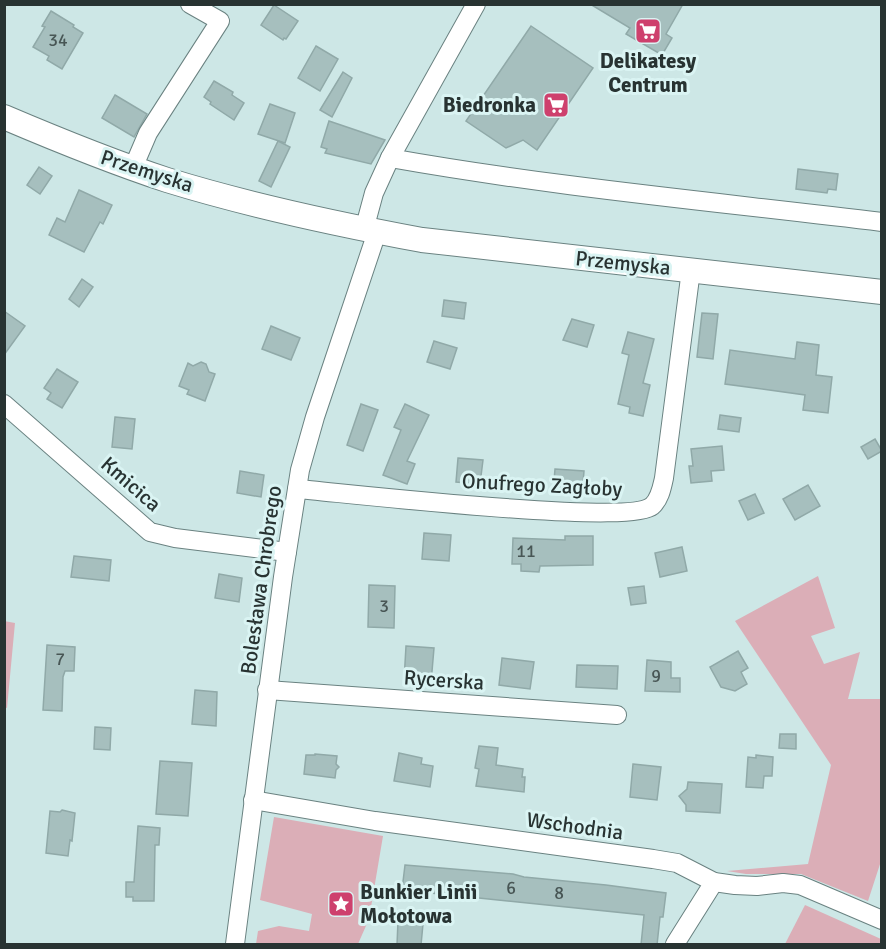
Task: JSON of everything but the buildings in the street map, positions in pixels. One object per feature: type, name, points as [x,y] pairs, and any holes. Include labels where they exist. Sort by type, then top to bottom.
[{"type":"main road","name":"Przemyska","points":[[4,117],[75,147],[168,180],[292,214],[370,231],[422,240],[882,292]]},
{"type":"street","points":[[133,168],[148,133],[220,21],[190,4]]},
{"type":"street","points":[[370,231],[374,193],[390,158],[476,4]]},
{"type":"street","points":[[390,158],[596,188],[882,222]]},
{"type":"street","name":"Bolesława Chrobrego","points":[[236,945],[267,690],[297,489],[315,417],[370,231]]},
{"type":"street","name":"Onufrego Zagłoby","points":[[297,489],[504,508],[609,513],[638,512],[651,506],[661,492],[664,478],[691,270]]},
{"type":"street","name":"Kmicica","points":[[4,404],[150,532],[175,538],[287,552]]},
{"type":"street","name":"Rycerska","points":[[267,690],[617,715]]},
{"type":"street","name":"Wschodnia","points":[[253,800],[375,821],[677,863],[714,882],[757,886],[783,883],[800,885],[882,920]]},
{"type":"street","points":[[675,945],[714,882]]},
{"type":"shaded area","points":[[818,576],[835,628],[811,636],[824,664],[860,652],[848,699],[881,699],[881,861],[868,901],[801,874],[746,874],[727,871],[808,864],[831,765],[735,621]]},
{"type":"shaded area","points":[[4,621],[15,623],[7,708],[4,707]]},
{"type":"shaded area","points":[[274,817],[383,836],[369,919],[358,944],[256,944],[258,931],[279,926],[309,931],[312,914],[260,900]]},
{"type":"shaded area","points":[[805,905],[881,939],[881,944],[785,944]]},
{"type":"place","name":"Delikatesy Centrum","points":[[648,31]]},
{"type":"place","name":"Biedronka","points":[[556,105]]},
{"type":"place","name":"Bunkier Linii Mołotowa","points":[[341,904]]}]
